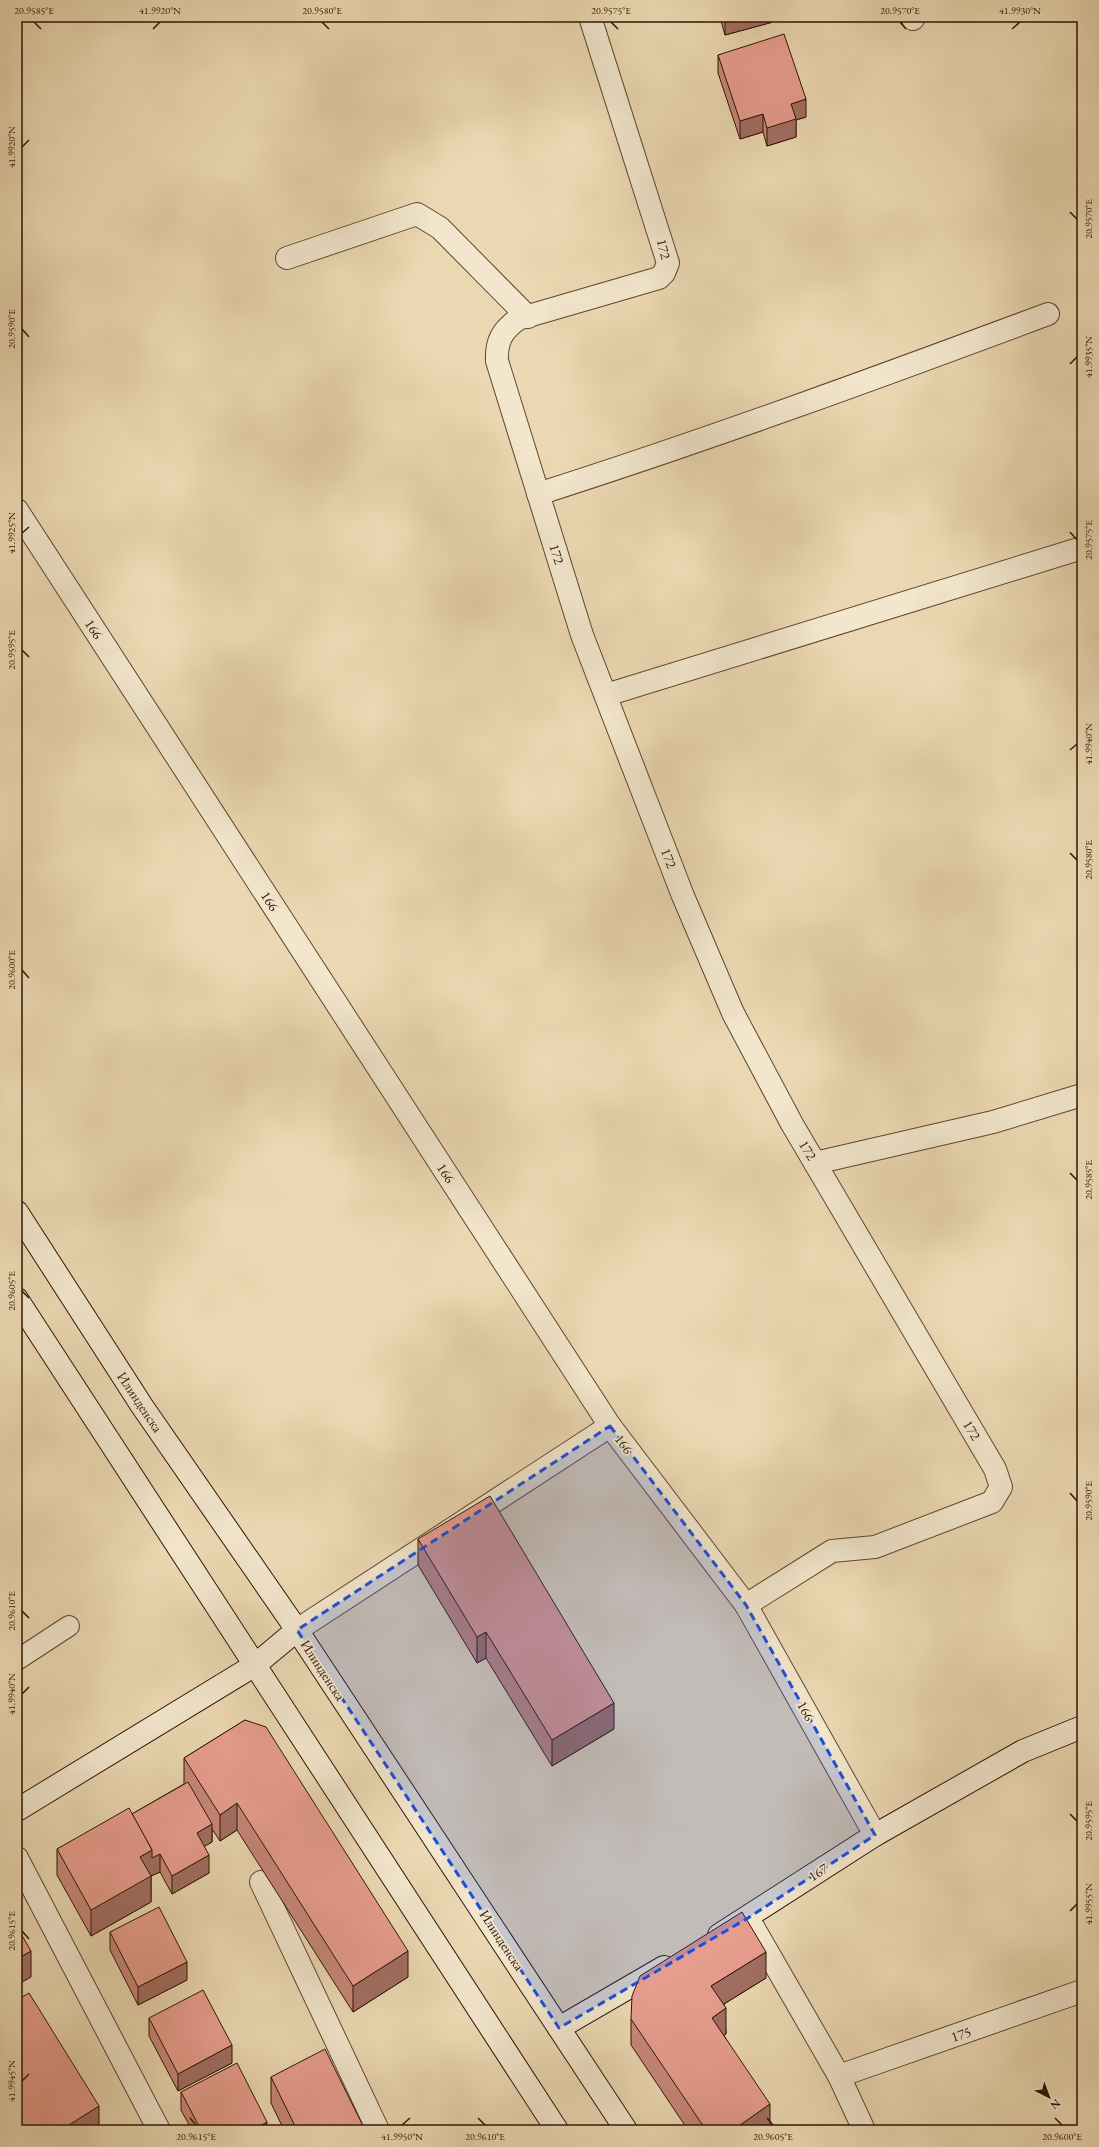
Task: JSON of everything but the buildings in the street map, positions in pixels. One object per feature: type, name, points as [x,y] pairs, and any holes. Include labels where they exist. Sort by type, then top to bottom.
[{"type":"street","name":"172","points":[[590,17],[668,258],[668,263],[664,273],[659,278],[528,317],[514,323],[501,336],[496,346],[497,361],[582,635],[683,896],[733,1012],[815,1163],[995,1469],[1001,1487],[992,1502],[978,1508],[875,1547],[832,1551],[746,1605]]},
{"type":"street","points":[[287,258],[417,214],[440,228],[528,317]]},
{"type":"street","points":[[538,494],[655,456],[819,399],[1048,314]]},
{"type":"street","name":"166","points":[[17,510],[610,1426],[746,1605],[875,1835]]},
{"type":"street","points":[[606,696],[1082,548]]},
{"type":"street","points":[[815,1163],[993,1122],[1082,1095]]},
{"type":"street","name":"Илинденска","points":[[17,1212],[142,1406],[297,1630],[626,2130]]},
{"type":"street","points":[[17,1299],[557,2130]]},
{"type":"street","points":[[17,1810],[255,1665],[297,1630],[610,1426]]},
{"type":"street","name":"167","points":[[701,1945],[748,1918],[875,1835],[1023,1751],[1082,1727]]},
{"type":"street","points":[[17,1858],[158,2130]]},
{"type":"street","points":[[261,1882],[378,2130]]},
{"type":"street","points":[[748,1918],[839,2076],[864,2130]]},
{"type":"street","points":[[559,2028],[681,1957]]},
{"type":"street","name":"175","points":[[839,2076],[1082,1991]]},
{"type":"lane","points":[[17,1660],[69,1626]]},
{"type":"highlighted area","points":[[610,1426],[746,1605],[875,1835],[748,1918],[559,2028],[297,1630]]}]
